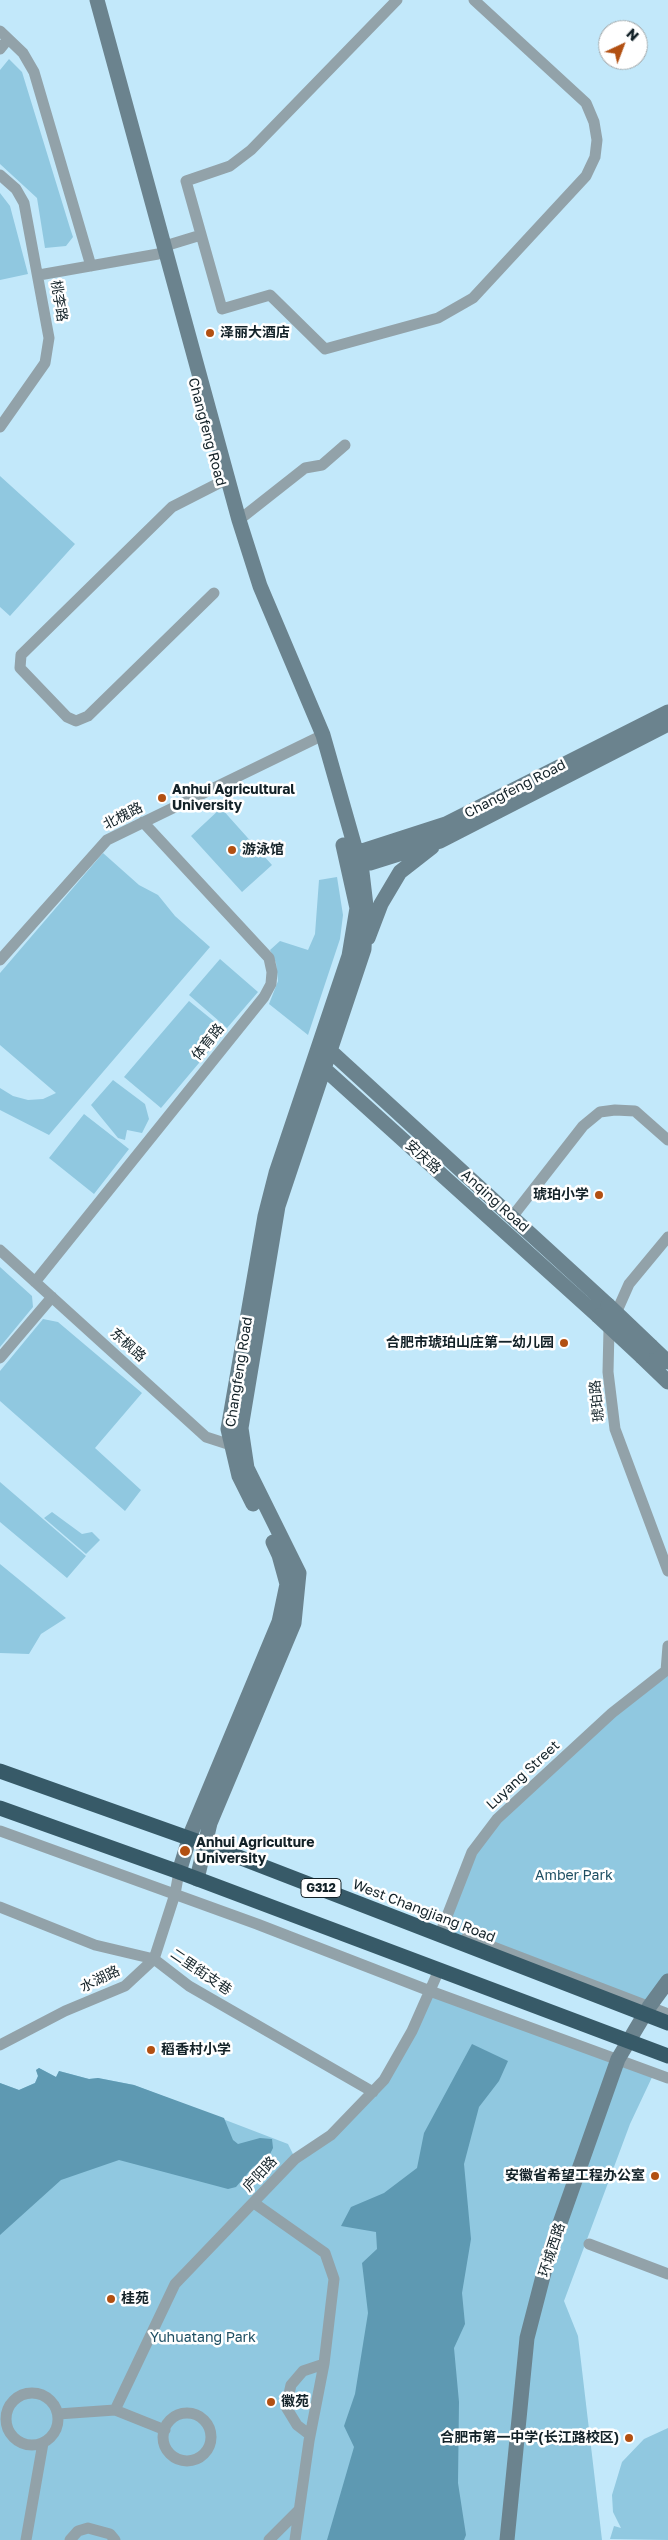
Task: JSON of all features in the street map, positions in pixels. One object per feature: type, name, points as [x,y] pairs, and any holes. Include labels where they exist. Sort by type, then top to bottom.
[{"type":"highway","name":"West Changjiang Road","points":[[0,1771],[190,1836],[441,1931],[644,2011]]},
{"type":"highway","name":"G312","points":[[0,1808],[179,1872],[668,2056]]},
{"type":"highway","name":"G312","points":[[644,2011],[668,2023]]},
{"type":"main road","name":"Changfeng Road","points":[[87,0],[239,520],[260,586],[319,737],[366,906],[364,949]]},
{"type":"main road","name":"Changfeng Road","points":[[97,0],[221,482],[250,585],[319,737]]},
{"type":"main road","name":"Changfeng Road","points":[[353,856],[446,824],[668,712]]},
{"type":"main road","name":"Changfeng Road","points":[[353,856],[370,863],[440,841],[668,724]]},
{"type":"main road","name":"Changfeng Road","points":[[197,1879],[210,1823],[294,1623],[298,1573],[228,1429],[265,1216],[276,1173],[382,904],[400,872],[440,841]]},
{"type":"main road","name":"Changfeng Road","points":[[325,1046],[349,956],[357,908],[353,856]]},
{"type":"main road","name":"Anqing Road","points":[[325,1046],[512,1217],[646,1352],[668,1382]]},
{"type":"main road","name":"安庆路","points":[[319,1064],[603,1310]]},
{"type":"main road","name":"Anqing Road","points":[[646,1352],[668,1362]]},
{"type":"main road","name":"Changfeng Road","points":[[179,1872],[190,1836],[279,1622],[287,1584],[280,1555],[239,1476],[238,1447]]},
{"type":"main road","name":"环城西路","points":[[506,2540],[527,2338],[548,2257],[625,2040],[644,2011],[668,1981]]},
{"type":"street","points":[[397,0],[251,150],[230,166],[186,181],[222,309],[270,295],[325,349],[438,318],[473,298],[586,176],[595,157],[597,140],[594,122],[586,103],[474,0]]},
{"type":"street","points":[[0,49],[4,35],[23,54],[34,72],[91,266]]},
{"type":"street","name":"桃李路","points":[[0,175],[16,189],[24,203],[39,275],[49,338],[49,350],[37,377],[0,427]]},
{"type":"street","points":[[39,275],[91,266],[161,250],[202,235]]},
{"type":"street","points":[[239,520],[305,468],[322,465],[345,445]]},
{"type":"street","points":[[214,593],[88,716],[76,722],[67,717],[20,668],[21,655],[172,507],[221,482]]},
{"type":"street","name":"北槐路","points":[[0,960],[107,840],[319,737]]},
{"type":"street","name":"体育路","points":[[35,1282],[271,984],[272,972],[269,958],[143,822]]},
{"type":"street","points":[[512,1217],[583,1126],[600,1112],[615,1110],[635,1111],[668,1140]]},
{"type":"street","name":"琥珀路","points":[[668,1237],[629,1284],[609,1329],[608,1363],[615,1429],[668,1571]]},
{"type":"street","name":"东枫路","points":[[0,1250],[206,1436],[238,1447]]},
{"type":"street","points":[[0,1358],[52,1297]]},
{"type":"street","points":[[667,1670],[668,1646]]},
{"type":"street","name":"Luyang Street","points":[[441,1931],[472,1852],[497,1819],[612,1713],[667,1670]]},
{"type":"street","points":[[0,1764],[190,1836]]},
{"type":"street","points":[[0,1831],[175,1894],[430,1991],[668,2078]]},
{"type":"street","name":"水湖路","points":[[0,2045],[65,2011],[126,1986],[154,1959],[175,1894],[179,1872]]},
{"type":"street","name":"二里街支巷","points":[[0,1907],[96,1945],[154,1959],[189,1986],[373,2092]]},
{"type":"street","name":"庐阳路","points":[[115,2410],[175,2284],[295,2159],[331,2136],[384,2080],[412,2031],[439,1970]]},
{"type":"street","points":[[644,2011],[668,2014]]},
{"type":"street","points":[[254,2203],[324,2253],[334,2279],[324,2364],[310,2435],[295,2540]]},
{"type":"street","points":[[589,2244],[668,2274]]},
{"type":"street","points":[[310,2435],[297,2425],[286,2407],[291,2385],[303,2371],[324,2364]]},
{"type":"street","points":[[26,2540],[43,2443],[55,2431],[58,2414],[49,2399],[42,2394],[25,2393],[10,2403],[5,2419],[11,2436],[26,2445],[43,2443]]},
{"type":"street","points":[[58,2414],[115,2410],[165,2430]]},
{"type":"street","points":[[190,2414],[204,2420],[209,2427],[211,2442],[203,2455],[189,2461],[181,2460],[174,2457],[165,2445],[165,2430],[174,2418],[190,2414]]},
{"type":"street","points":[[269,2540],[299,2510]]},
{"type":"street","points":[[70,2540],[78,2531],[88,2528],[110,2534],[115,2540]]},
{"type":"green space","points":[[9,59],[22,72],[73,237],[66,246],[45,248],[37,198],[0,164],[0,70]]},
{"type":"green space","points":[[0,193],[10,206],[28,274],[0,280]]},
{"type":"green space","points":[[0,476],[75,544],[10,616],[0,607]]},
{"type":"green space","name":"游泳馆","points":[[221,808],[272,865],[242,892],[191,836]]},
{"type":"green space","points":[[103,853],[139,885],[158,895],[175,916],[210,947],[49,1135],[0,1110],[0,1088],[13,1096],[28,1100],[43,1099],[56,1093],[0,1045],[0,973]]},
{"type":"green space","points":[[337,877],[343,915],[340,939],[308,1035],[269,1004],[278,981],[276,963],[270,950],[280,941],[308,950],[315,934],[319,880]]},
{"type":"green space","points":[[220,959],[258,992],[227,1028],[189,995]]},
{"type":"green space","points":[[189,1001],[226,1031],[161,1108],[124,1077]]},
{"type":"green space","points":[[113,1080],[145,1104],[149,1119],[142,1133],[127,1130],[125,1140],[118,1138],[91,1105]]},
{"type":"green space","points":[[84,1114],[129,1149],[94,1194],[49,1158]]},
{"type":"green space","points":[[0,1267],[32,1296],[33,1307],[0,1347]]},
{"type":"green space","points":[[43,1319],[58,1322],[142,1393],[95,1448],[141,1490],[125,1511],[0,1401],[0,1371]]},
{"type":"green space","points":[[0,1482],[86,1556],[67,1578],[0,1522]]},
{"type":"green space","points":[[52,1512],[82,1534],[92,1532],[100,1540],[86,1554],[44,1518]]},
{"type":"green space","points":[[0,1564],[66,1618],[41,1634],[29,1654],[0,1653]]},
{"type":"green space","name":"Amber Park","points":[[668,1669],[668,1981],[649,2007],[442,1928],[472,1852],[497,1819]]},
{"type":"green space","name":"Yuhuatang Park","points":[[430,1991],[654,2073],[630,2124],[564,2301],[578,2336],[602,2540],[0,2540],[0,2083],[19,2090],[35,2083],[38,2076],[36,2070],[39,2068],[56,2077],[59,2071],[89,2079],[98,2078],[134,2085],[288,2144],[295,2158],[331,2135],[384,2080]]},
{"type":"green space","points":[[668,2428],[668,2540],[610,2539],[614,2526],[621,2528],[613,2512],[612,2495],[622,2462],[644,2439]]},
{"type":"shaded area","points":[[472,2044],[508,2061],[499,2081],[479,2107],[464,2164],[471,2239],[462,2293],[465,2324],[454,2348],[459,2402],[458,2483],[466,2535],[464,2540],[327,2540],[354,2447],[344,2426],[355,2394],[368,2313],[362,2263],[377,2249],[376,2232],[341,2226],[351,2207],[384,2193],[417,2168],[424,2133]]},
{"type":"shaded area","points":[[39,2068],[56,2077],[59,2071],[89,2079],[98,2078],[134,2085],[224,2118],[233,2140],[238,2144],[260,2138],[272,2139],[273,2148],[268,2158],[253,2167],[236,2187],[228,2189],[119,2160],[61,2180],[0,2235],[0,2083],[19,2090],[35,2083],[38,2076],[36,2070]]},
{"type":"place","name":"泽丽大酒店","points":[[210,333]]},
{"type":"place","name":"Anhui Agricultural University","points":[[162,798]]},
{"type":"place","name":"游泳馆","points":[[232,850]]},
{"type":"place","name":"琥珀小学","points":[[599,1195]]},
{"type":"place","name":"合肥市琥珀山庄第一幼儿园","points":[[564,1343]]},
{"type":"place","name":"Anhui Agriculture University","points":[[185,1851]]},
{"type":"place","name":"稻香村小学","points":[[151,2050]]},
{"type":"place","name":"安徽省希望工程办公室","points":[[655,2176]]},
{"type":"place","name":"桂苑","points":[[111,2299]]},
{"type":"place","name":"徽苑","points":[[271,2402]]},
{"type":"place","name":"合肥市第一中学(长江路校区)","points":[[629,2438]]}]
